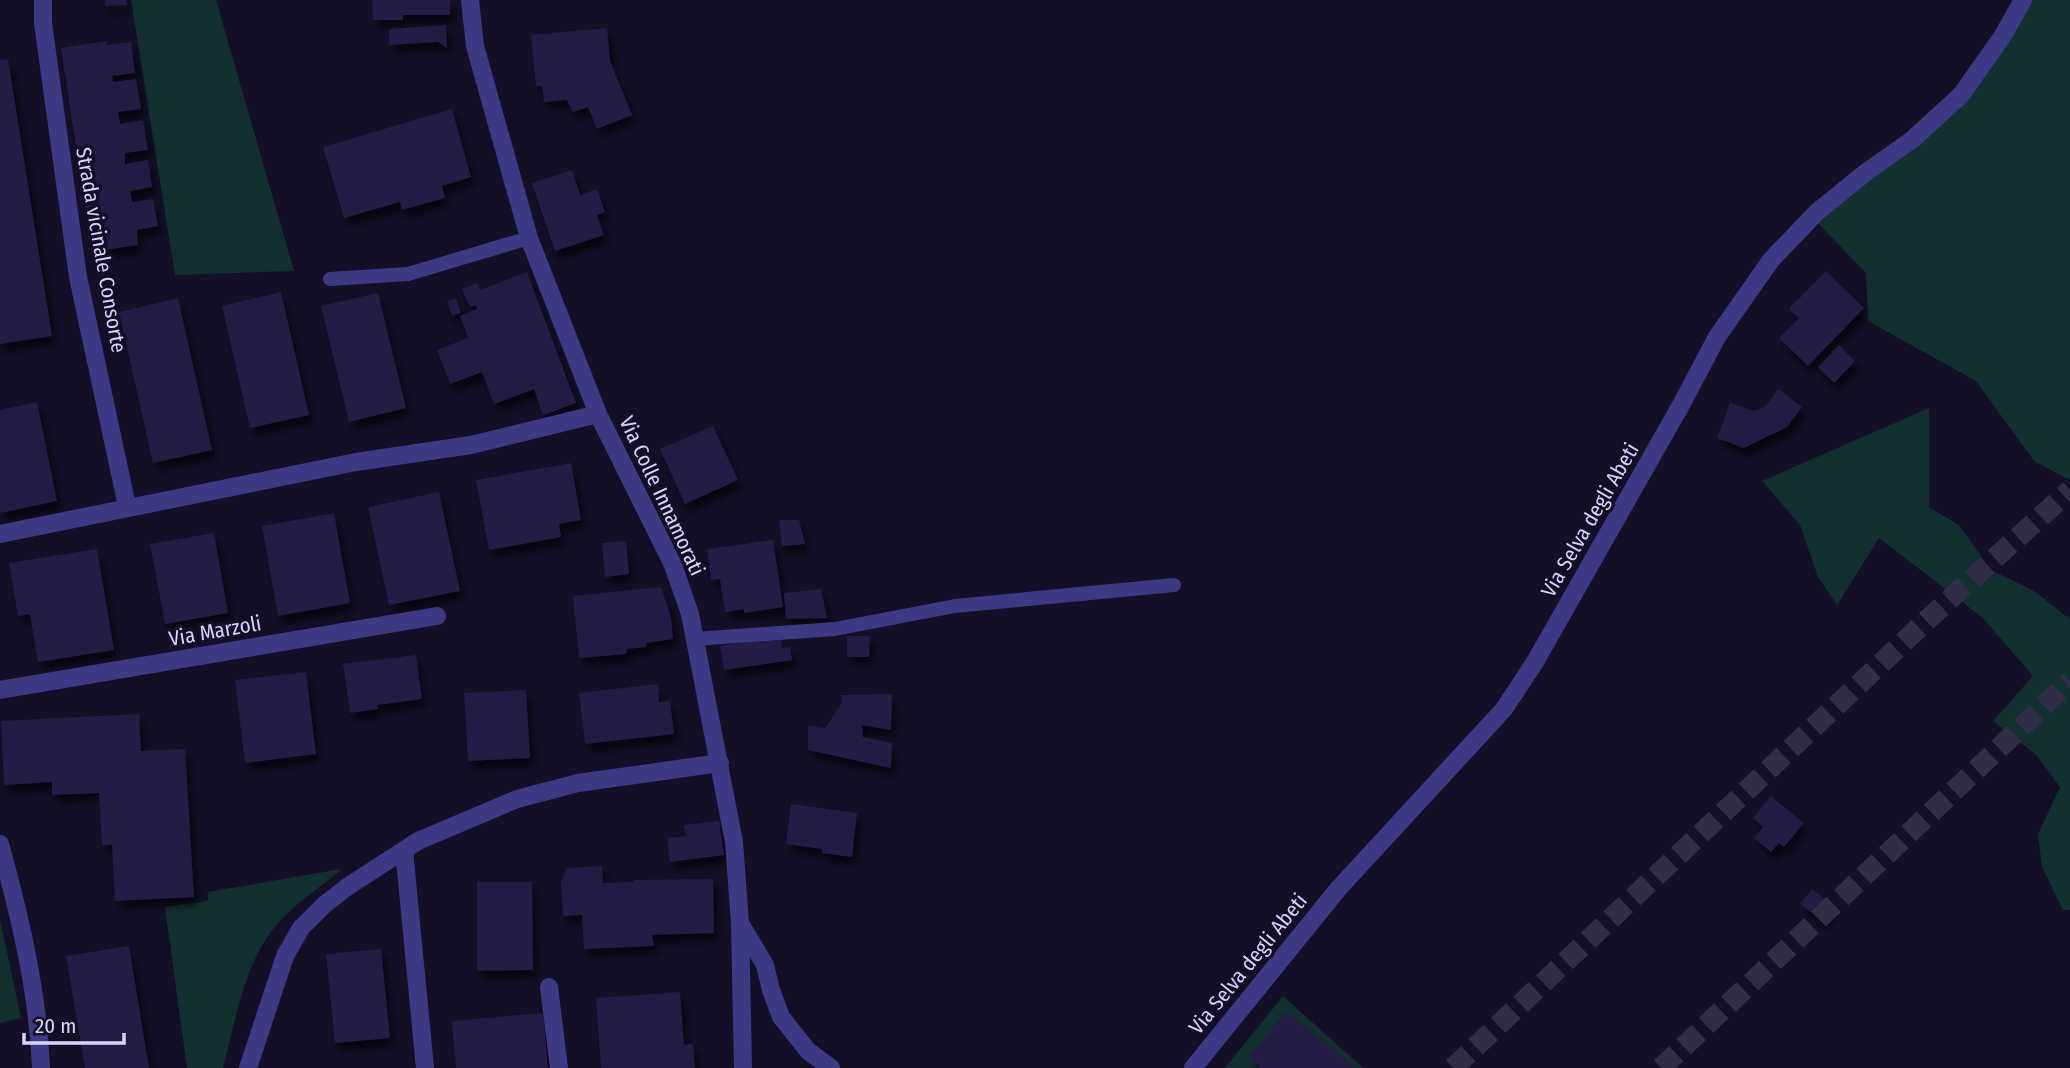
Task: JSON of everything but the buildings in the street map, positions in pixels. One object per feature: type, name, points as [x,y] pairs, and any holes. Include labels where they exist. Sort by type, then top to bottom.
[{"type":"street","name":"Strada vicinale Consorte","points":[[43,0],[43,23],[78,277],[127,506]]},
{"type":"street","name":"Via Colle Innamorati","points":[[470,0],[475,46],[529,238],[598,414],[673,565],[690,614],[734,842],[740,923],[743,1068]]},
{"type":"street","name":"Via Selva degli Abeti","points":[[1193,1068],[1339,888],[1504,709],[1542,651],[1717,337],[1771,260],[1817,212],[1913,139],[1961,95],[2002,37],[2023,0]]},
{"type":"street","points":[[0,534],[356,461],[471,445],[598,414]]},
{"type":"street","name":"Via Marzoli","points":[[0,690],[437,616]]},
{"type":"street","points":[[248,1068],[285,956],[301,928],[347,887],[404,850],[418,841],[517,799],[578,783],[720,763]]},
{"type":"street","points":[[0,844],[27,953],[40,1035],[41,1068]]},
{"type":"street","points":[[404,850],[425,1068]]},
{"type":"street","points":[[740,923],[765,965],[780,1017],[808,1051],[831,1068]]},
{"type":"street","points":[[549,987],[559,1068]]},
{"type":"lane","points":[[330,279],[408,274],[529,238]]},
{"type":"lane","points":[[695,639],[835,629],[955,606],[1174,585]]},
{"type":"green space","points":[[131,0],[216,0],[294,271],[175,275]]},
{"type":"green space","points":[[2027,0],[2070,0],[2070,480],[2034,461],[1976,381],[1868,321],[1866,273],[1814,219],[1927,132]]},
{"type":"green space","points":[[1929,408],[1929,507],[1959,525],[1991,570],[2034,591],[2070,619],[2070,910],[2063,910],[2042,867],[2038,834],[2060,787],[2036,755],[1993,721],[2033,676],[1983,618],[1879,538],[1837,605],[1818,577],[1800,525],[1762,481]]},
{"type":"green space","points":[[342,869],[294,908],[267,937],[249,972],[223,1068],[187,1068],[165,907],[208,901],[208,892]]},
{"type":"green space","points":[[0,919],[21,1018],[0,1023]]},
{"type":"green space","points":[[1283,996],[1363,1068],[1225,1068]]},
{"type":"tunnel","points":[[1453,1068],[1927,620],[2070,490]]},
{"type":"tunnel","points":[[1661,1068],[2070,681]]}]
